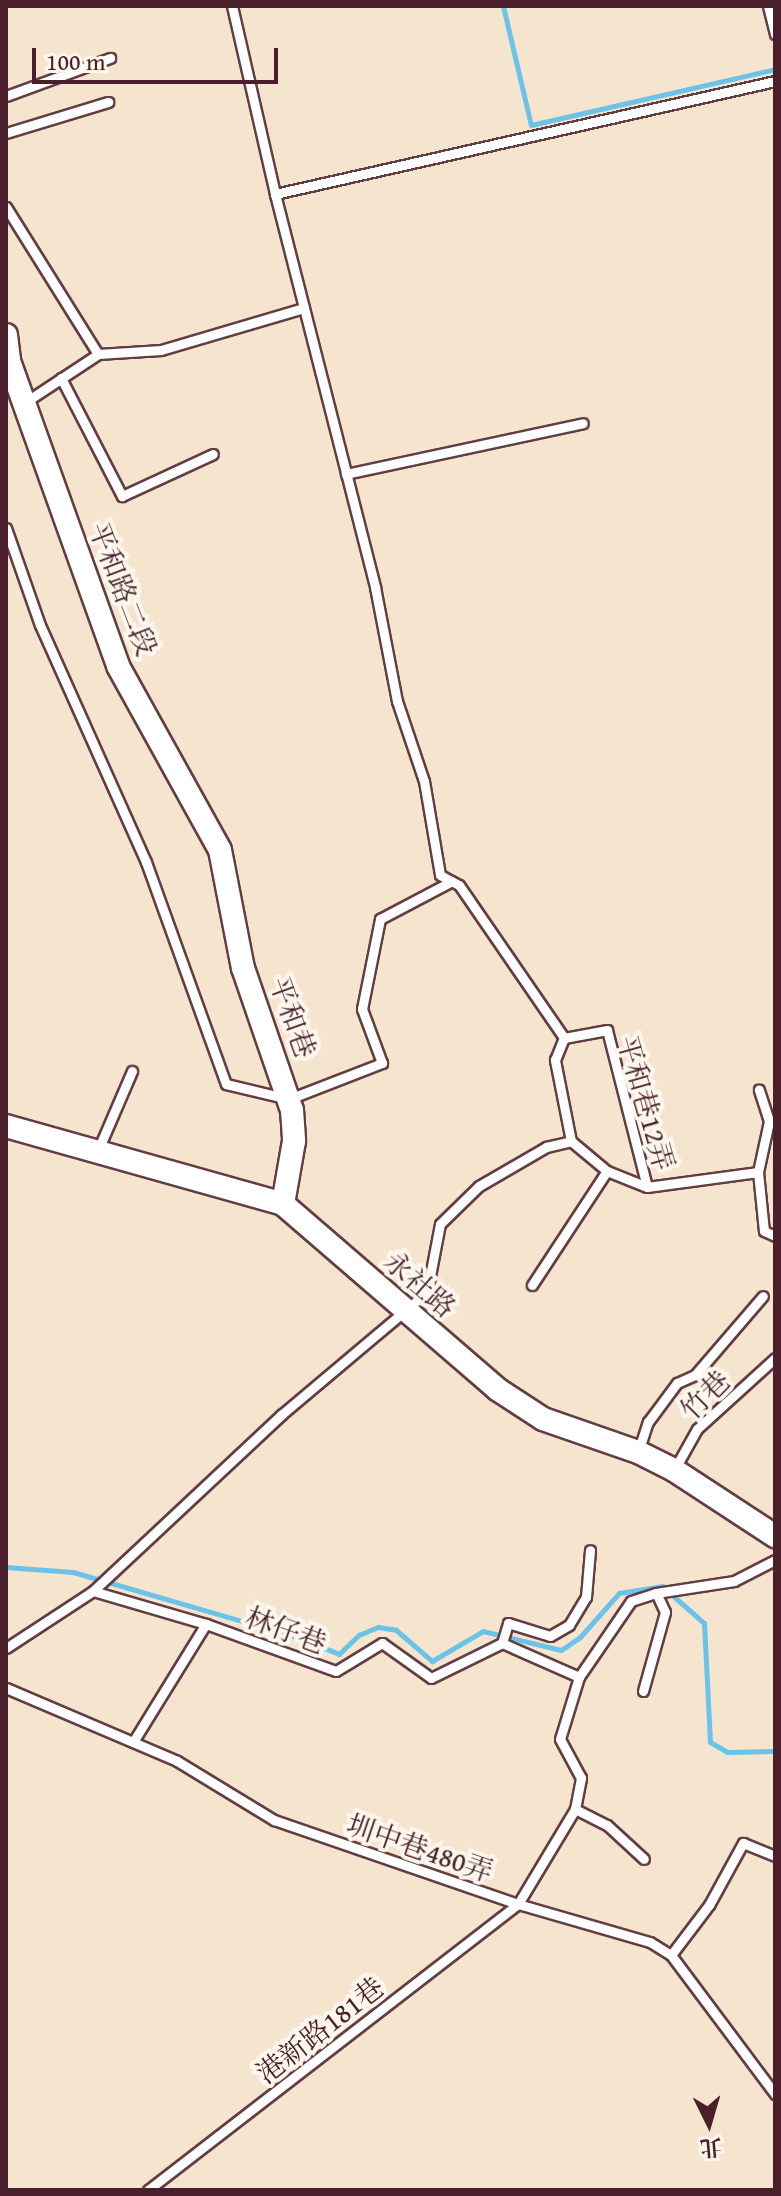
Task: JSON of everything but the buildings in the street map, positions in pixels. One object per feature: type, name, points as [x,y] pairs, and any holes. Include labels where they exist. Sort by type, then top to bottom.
[{"type":"street","name":"平和路二段","points":[[6,335],[9,361],[118,666],[220,850]]},
{"type":"street","name":"平和巷","points":[[220,850],[243,968],[289,1099],[294,1141],[283,1204]]},
{"type":"street","name":"永社路","points":[[6,1126],[283,1204],[497,1389],[543,1419],[638,1452],[674,1470],[775,1536]]},
{"type":"lane","points":[[232,6],[275,194],[375,587],[397,701],[424,781],[440,875],[459,885],[564,1038],[555,1060],[571,1141],[607,1171],[647,1187]]},
{"type":"lane","points":[[768,6],[775,34]]},
{"type":"lane","points":[[6,96],[110,58]]},
{"type":"lane","points":[[275,194],[775,81]]},
{"type":"lane","points":[[6,133],[108,102]]},
{"type":"lane","points":[[6,207],[98,354]]},
{"type":"lane","points":[[24,403],[98,354],[161,350],[304,308]]},
{"type":"lane","points":[[61,378],[122,496],[213,454]]},
{"type":"lane","points":[[346,474],[583,423]]},
{"type":"lane","points":[[6,528],[40,625],[146,862],[226,1084],[289,1099],[382,1063],[362,1009],[380,919],[452,881]]},
{"type":"lane","name":"平和巷12弄","points":[[564,1038],[607,1030],[647,1187],[758,1172]]},
{"type":"lane","points":[[97,1153],[132,1071]]},
{"type":"lane","points":[[759,1090],[769,1121],[758,1172],[764,1231],[775,1236]]},
{"type":"lane","points":[[6,1648],[93,1591],[281,1415],[427,1292],[440,1224],[479,1186],[546,1147],[571,1141]]},
{"type":"lane","points":[[532,1285],[607,1171]]},
{"type":"lane","points":[[638,1452],[648,1422],[677,1383],[695,1375],[763,1296]]},
{"type":"lane","name":"竹巷","points":[[674,1470],[697,1429],[775,1358]]},
{"type":"lane","points":[[579,1677],[502,1643],[508,1623],[550,1636],[569,1625],[586,1597],[590,1550]]},
{"type":"lane","points":[[518,1904],[575,1809],[581,1778],[560,1739],[579,1677],[631,1601],[657,1593],[734,1581],[775,1560]]},
{"type":"lane","name":"林仔巷","points":[[93,1591],[206,1624],[336,1671],[382,1643],[431,1678],[502,1643]]},
{"type":"lane","points":[[643,1691],[665,1612],[657,1593]]},
{"type":"lane","points":[[133,1742],[206,1624]]},
{"type":"lane","name":"圳中巷480弄","points":[[6,1688],[177,1761],[274,1820],[518,1904],[650,1942],[671,1955],[775,2094]]},
{"type":"lane","points":[[575,1809],[607,1825],[644,1859]]},
{"type":"lane","points":[[671,1955],[709,1905],[743,1843],[775,1856]]},
{"type":"lane","name":"港新路181巷","points":[[148,2190],[518,1904]]},
{"type":"waterway","points":[[503,6],[531,125],[775,69]]},
{"type":"waterway","points":[[6,1567],[73,1572],[300,1638],[339,1654],[359,1635],[378,1627],[396,1630],[432,1661],[483,1631],[561,1650],[580,1637],[619,1593],[662,1586],[704,1623],[710,1742],[727,1752],[775,1751]]}]
